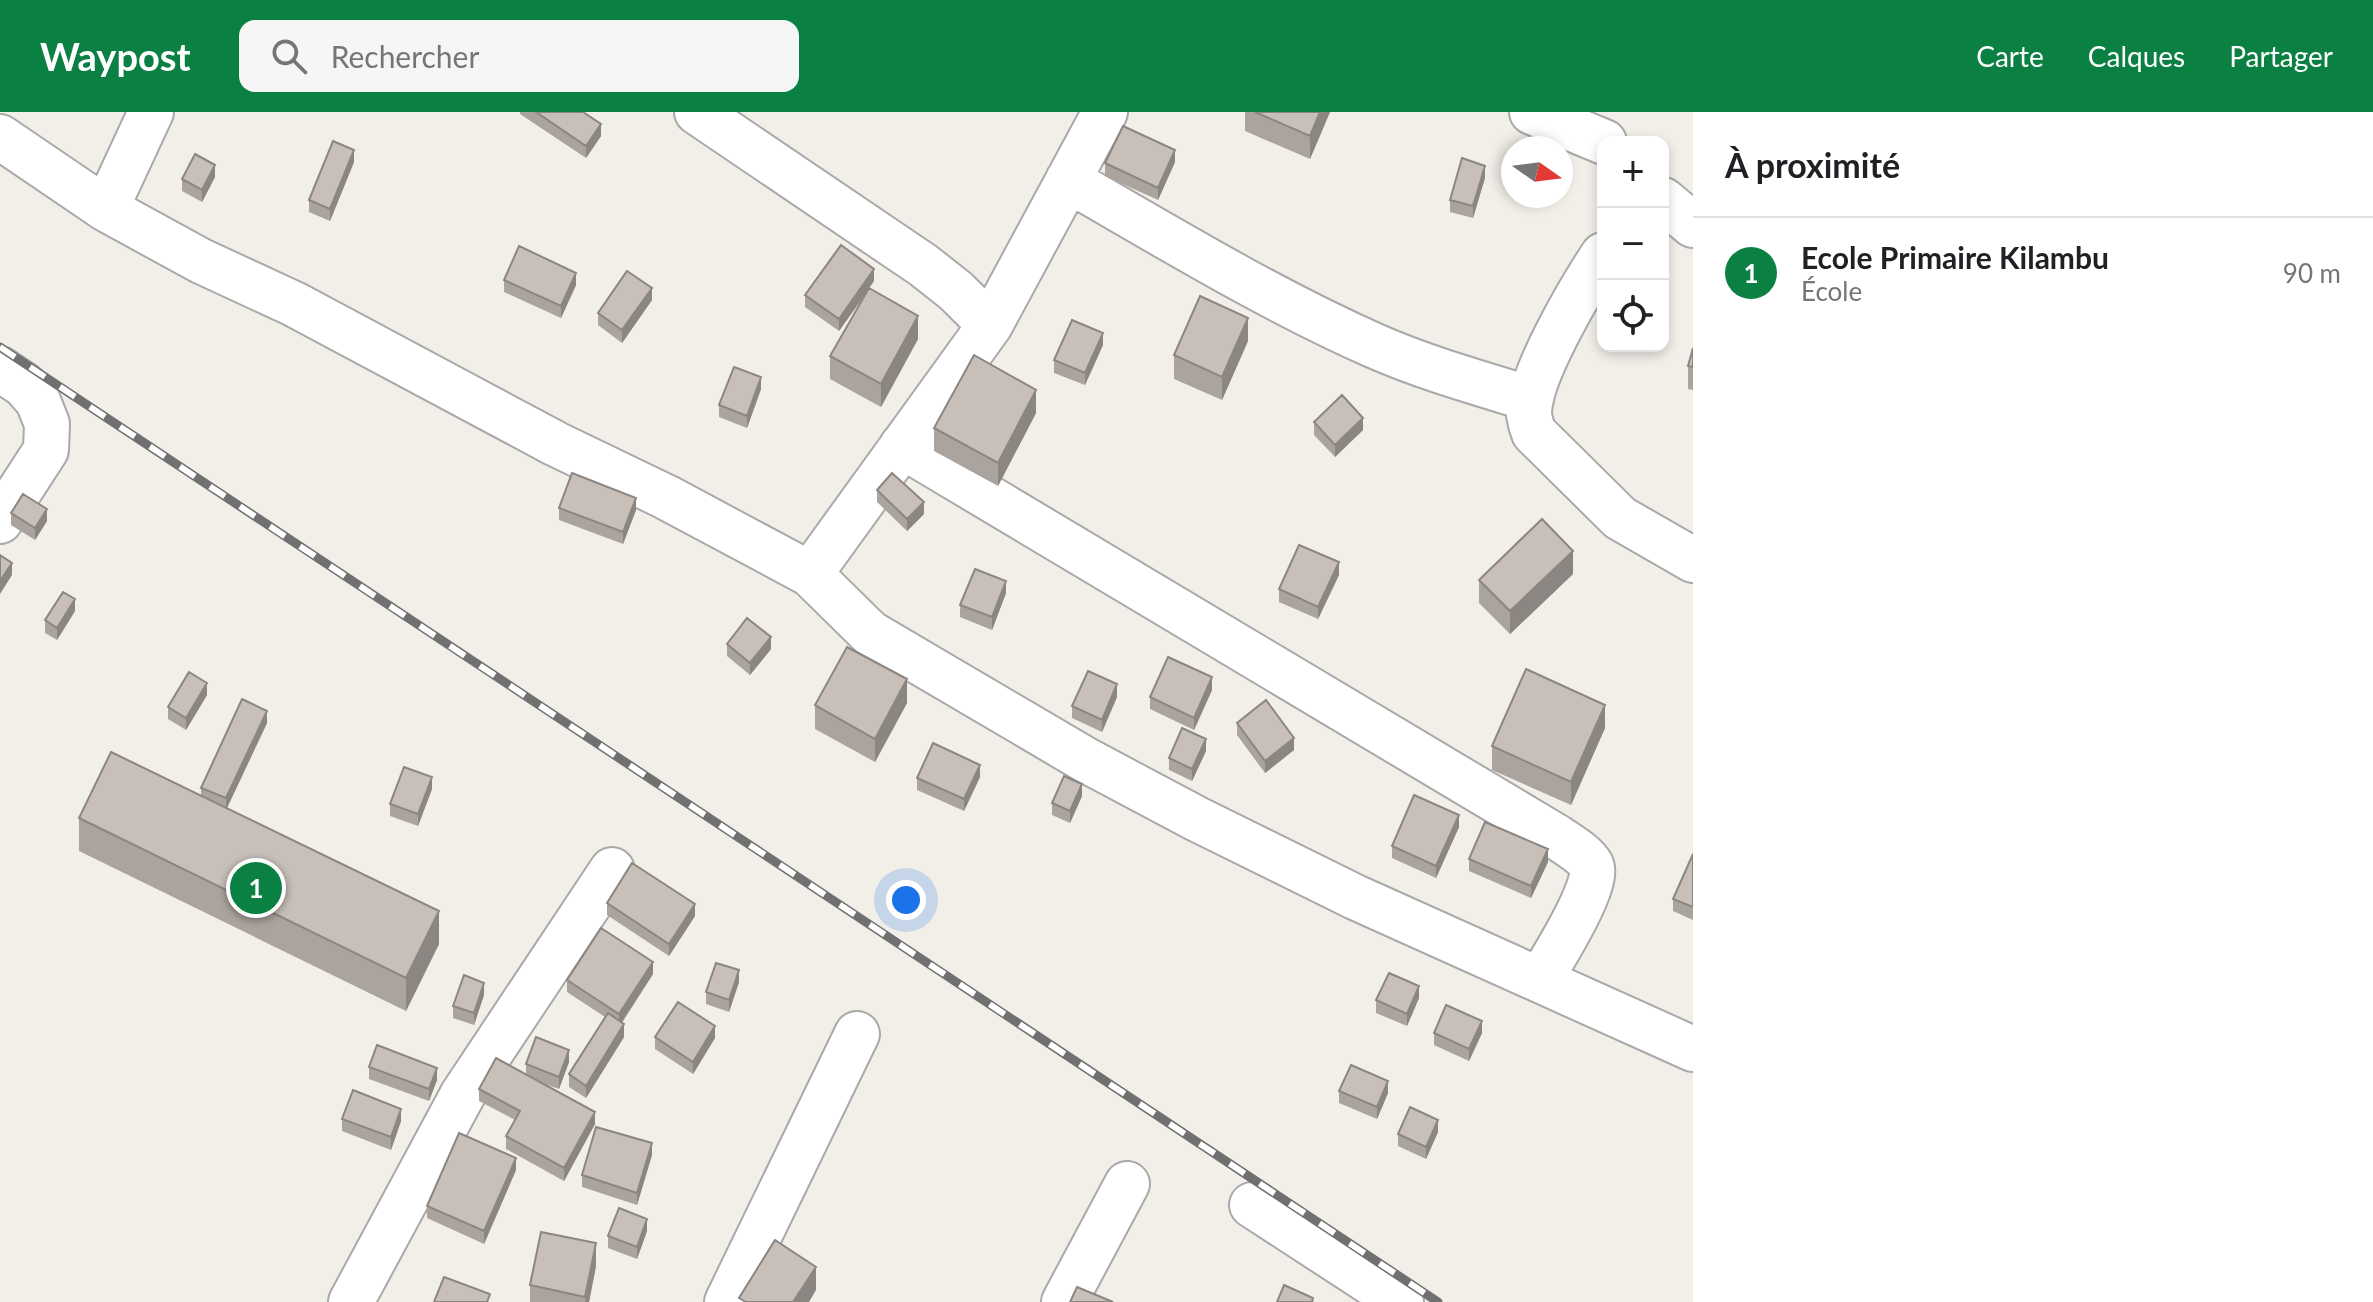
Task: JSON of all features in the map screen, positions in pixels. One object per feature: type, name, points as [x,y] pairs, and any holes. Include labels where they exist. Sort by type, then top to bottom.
[{"type":"street","points":[[106,209],[151,112]]},
{"type":"street","points":[[697,112],[923,265],[956,291],[990,325]]},
{"type":"street","points":[[810,574],[990,325],[1105,112]]},
{"type":"street","points":[[1550,116],[1597,139]]},
{"type":"street","points":[[0,137],[106,209],[201,261],[294,304],[556,444],[666,497],[810,574],[870,633],[1086,760],[1355,897],[1693,1049]]},
{"type":"street","points":[[1068,180],[1214,264],[1376,346],[1531,399]]},
{"type":"street","points":[[1669,205],[1693,225]]},
{"type":"street","points":[[1597,264],[1561,328],[1531,399],[1529,416],[1534,433],[1620,518],[1693,560]]},
{"type":"street","points":[[0,369],[24,385],[38,401],[47,424],[46,450],[0,521]]},
{"type":"street","points":[[902,446],[1557,837],[1590,861],[1594,869],[1593,877],[1576,918],[1540,980]]},
{"type":"street","points":[[351,1302],[463,1094],[612,870]]},
{"type":"street","points":[[727,1302],[857,1034]]},
{"type":"street","points":[[1064,1302],[1127,1184]]},
{"type":"street","points":[[1252,1205],[1401,1302]]},
{"type":"building","points":[[536,112],[583,112],[601,124],[586,146]]},
{"type":"building","points":[[1255,112],[1320,112],[1310,136]]},
{"type":"building","points":[[1123,126],[1175,150],[1158,188],[1105,163]]},
{"type":"building","points":[[333,141],[354,150],[330,209],[309,200]]},
{"type":"building","points":[[195,154],[215,165],[202,190],[182,179]]},
{"type":"building","points":[[1462,158],[1485,166],[1473,206],[1450,200]]},
{"type":"building","points":[[841,245],[874,269],[839,319],[805,295]]},
{"type":"building","points":[[519,246],[576,273],[561,306],[504,280]]},
{"type":"building","points":[[627,271],[652,288],[622,330],[598,313]]},
{"type":"building","points":[[869,288],[918,316],[881,384],[830,356]]},
{"type":"building","points":[[1200,296],[1248,318],[1222,377],[1174,355]]},
{"type":"building","points":[[1072,320],[1103,333],[1085,373],[1054,360]]},
{"type":"building","points":[[1693,348],[1693,367],[1688,366]]},
{"type":"building","points":[[974,355],[1036,390],[998,463],[934,428]]},
{"type":"building","points":[[734,367],[761,377],[747,416],[719,405]]},
{"type":"building","points":[[1342,395],[1363,418],[1335,445],[1314,422]]},
{"type":"building","points":[[572,473],[636,498],[623,532],[559,508]]},
{"type":"building","points":[[892,473],[924,502],[907,519],[877,490]]},
{"type":"building","points":[[23,494],[47,509],[35,528],[11,513]]},
{"type":"building","points":[[1542,519],[1573,551],[1510,611],[1479,580]]},
{"type":"building","points":[[1299,545],[1339,562],[1318,607],[1279,589]]},
{"type":"building","points":[[0,555],[12,563],[0,581]]},
{"type":"building","points":[[975,569],[1006,581],[992,617],[960,605]]},
{"type":"building","points":[[63,592],[75,599],[57,628],[45,620]]},
{"type":"building","points":[[747,618],[771,637],[750,663],[727,644]]},
{"type":"building","points":[[847,647],[907,679],[875,739],[815,705]]},
{"type":"building","points":[[1168,657],[1212,677],[1194,718],[1150,697]]},
{"type":"building","points":[[1526,669],[1605,705],[1571,782],[1492,746]]},
{"type":"building","points":[[1088,671],[1117,684],[1102,720],[1072,706]]},
{"type":"building","points":[[189,672],[207,683],[186,718],[168,707]]},
{"type":"building","points":[[242,699],[267,711],[226,798],[201,788]]},
{"type":"building","points":[[1266,700],[1294,738],[1265,761],[1237,723]]},
{"type":"building","points":[[1182,728],[1206,739],[1192,769],[1169,758]]},
{"type":"building","points":[[933,743],[980,765],[964,799],[917,778]]},
{"type":"building","points":[[111,752],[439,911],[406,978],[79,818]]},
{"type":"building","points":[[404,767],[432,777],[418,814],[390,804]]},
{"type":"building","points":[[1064,776],[1082,784],[1070,811],[1052,803]]},
{"type":"building","points":[[1414,795],[1459,815],[1436,866],[1392,846]]},
{"type":"building","points":[[1485,822],[1548,849],[1531,886],[1469,859]]},
{"type":"building","points":[[1693,854],[1693,907],[1673,899]]},
{"type":"building","points":[[632,863],[695,904],[669,944],[607,903]]},
{"type":"building","points":[[601,928],[653,962],[619,1014],[567,980]]},
{"type":"building","points":[[716,963],[739,970],[729,1000],[706,992]]},
{"type":"building","points":[[1389,973],[1419,986],[1407,1014],[1376,1000]]},
{"type":"building","points":[[464,975],[484,983],[474,1013],[453,1006]]},
{"type":"building","points":[[678,1002],[715,1026],[693,1062],[655,1037]]},
{"type":"building","points":[[1446,1005],[1482,1021],[1469,1049],[1434,1033]]},
{"type":"building","points":[[608,1013],[624,1024],[586,1086],[569,1074]]},
{"type":"building","points":[[536,1037],[569,1050],[559,1077],[526,1064]]},
{"type":"building","points":[[377,1045],[437,1068],[429,1089],[369,1067]]},
{"type":"building","points":[[496,1058],[595,1112],[564,1168],[506,1136],[520,1111],[479,1089]]},
{"type":"building","points":[[1351,1065],[1388,1081],[1377,1107],[1339,1091]]},
{"type":"building","points":[[353,1090],[401,1109],[391,1137],[342,1119]]},
{"type":"building","points":[[1410,1107],[1438,1120],[1426,1147],[1398,1134]]},
{"type":"building","points":[[596,1127],[652,1143],[637,1193],[582,1175]]},
{"type":"building","points":[[459,1133],[516,1158],[484,1231],[427,1206]]},
{"type":"building","points":[[619,1208],[647,1219],[637,1247],[608,1236]]},
{"type":"building","points":[[541,1232],[596,1243],[585,1297],[530,1285]]},
{"type":"building","points":[[775,1240],[816,1267],[793,1302],[746,1302],[739,1298]]},
{"type":"building","points":[[444,1277],[490,1294],[487,1302],[434,1302]]},
{"type":"building","points":[[1284,1285],[1313,1298],[1312,1302],[1277,1302]]},
{"type":"building","points":[[1077,1287],[1113,1302],[1070,1302]]},
{"type":"railway","points":[[0,347],[1438,1302]]},
{"type":"place","name":"Ecole Primaire Kilambu","points":[[256,888]]}]
